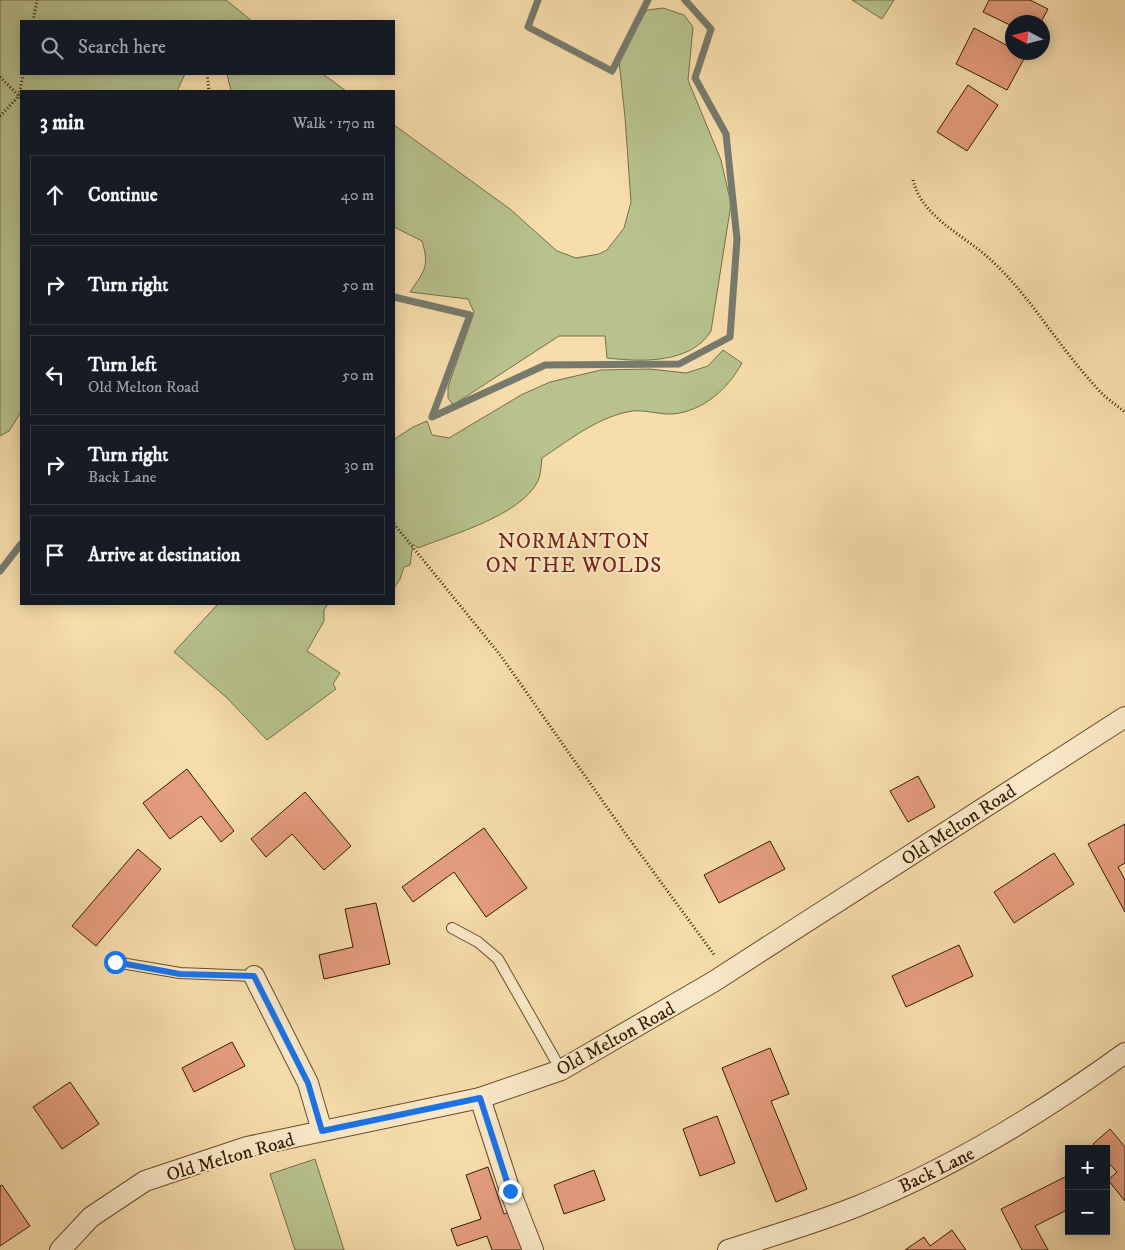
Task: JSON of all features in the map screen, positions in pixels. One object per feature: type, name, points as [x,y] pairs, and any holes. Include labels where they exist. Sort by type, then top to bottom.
[{"type":"street","name":"Old Melton Road","points":[[60,1250],[91,1218],[145,1182],[247,1147],[480,1098],[561,1070],[625,1035],[727,973],[1125,717]]},
{"type":"street","points":[[254,976],[308,1083],[322,1131]]},
{"type":"street","name":"Back Lane","points":[[728,1250],[858,1206],[977,1150],[1068,1095],[1125,1053]]},
{"type":"street","points":[[480,1098],[510,1191],[533,1250]]},
{"type":"lane","points":[[452,928],[478,942],[498,960],[561,1070]]},
{"type":"lane","points":[[115,962],[180,974],[254,976]]},
{"type":"path","points":[[33,20],[37,0]]},
{"type":"path","points":[[21,90],[23,75]]},
{"type":"path","points":[[207,75],[209,90]]},
{"type":"path","points":[[0,77],[20,97],[0,116]]},
{"type":"path","points":[[913,180],[916,194],[939,220],[984,254],[1024,293],[1097,389],[1125,412]]},
{"type":"path","points":[[395,525],[501,656],[625,833],[727,973]]},
{"type":"green space","points":[[0,0],[226,0],[251,20],[20,20],[20,75],[185,75],[177,90],[20,90],[20,414],[9,431],[0,436]]},
{"type":"green space","points":[[852,0],[894,0],[882,19]]},
{"type":"green space","points":[[663,8],[684,15],[693,27],[688,80],[721,160],[731,204],[711,331],[702,342],[691,350],[678,355],[650,360],[607,358],[605,336],[559,336],[453,405],[448,398],[448,387],[474,312],[468,299],[410,292],[422,273],[425,257],[422,241],[395,228],[395,126],[510,209],[557,251],[576,258],[599,254],[607,250],[624,228],[631,202],[619,61],[629,37],[647,10]]},
{"type":"green space","points":[[227,75],[324,75],[345,90],[231,90]]},
{"type":"green space","points":[[723,350],[742,363],[730,382],[722,390],[714,397],[694,408],[673,414],[627,412],[615,415],[582,431],[542,458],[538,481],[517,504],[467,530],[418,548],[413,544],[410,565],[404,567],[395,586],[396,438],[427,421],[432,435],[449,438],[521,395],[550,382],[601,370],[650,369],[686,373],[708,366]]},
{"type":"green space","points":[[217,605],[327,605],[324,610],[324,621],[307,651],[340,673],[333,684],[336,689],[267,740],[226,697],[174,652]]},
{"type":"green space","points":[[315,1159],[344,1250],[295,1250],[270,1174]]},
{"type":"building","points":[[989,0],[1030,0],[1048,9],[1045,15],[1005,15],[1005,23],[983,12]]},
{"type":"building","points":[[974,28],[1005,44],[1005,60],[1023,60],[1007,90],[956,64]]},
{"type":"building","points":[[968,85],[998,105],[967,151],[937,132]]},
{"type":"building","points":[[187,769],[234,831],[221,842],[201,816],[170,839],[143,803]]},
{"type":"building","points":[[918,776],[935,807],[908,822],[890,791]]},
{"type":"building","points":[[305,792],[351,846],[324,870],[292,834],[266,857],[251,839]]},
{"type":"building","points":[[1125,824],[1125,863],[1118,867],[1125,880],[1125,912],[1088,844]]},
{"type":"building","points":[[484,828],[527,888],[486,917],[454,872],[413,902],[402,887]]},
{"type":"building","points":[[770,841],[785,869],[719,903],[704,875]]},
{"type":"building","points":[[138,849],[161,869],[96,946],[72,926]]},
{"type":"building","points":[[1054,853],[1074,884],[1014,923],[994,892]]},
{"type":"building","points":[[376,903],[390,964],[324,979],[319,955],[353,947],[345,909]]},
{"type":"building","points":[[959,945],[973,976],[906,1007],[892,976]]},
{"type":"building","points":[[232,1042],[245,1066],[194,1092],[182,1068]]},
{"type":"building","points":[[770,1048],[789,1094],[771,1101],[807,1189],[776,1202],[722,1068]]},
{"type":"building","points":[[70,1082],[99,1124],[62,1149],[33,1107]]},
{"type":"building","points":[[717,1116],[735,1163],[700,1176],[683,1129]]},
{"type":"building","points":[[1110,1129],[1125,1147],[1125,1201],[1110,1182],[1110,1178],[1117,1172],[1110,1164],[1110,1145],[1093,1144]]},
{"type":"building","points":[[488,1167],[504,1214],[511,1211],[524,1250],[492,1250],[487,1236],[457,1246],[451,1229],[481,1219],[466,1175]]},
{"type":"building","points":[[594,1170],[605,1200],[564,1214],[554,1185]]},
{"type":"building","points":[[1065,1177],[1065,1211],[1035,1226],[1048,1250],[1022,1250],[1001,1209]]},
{"type":"building","points":[[2,1185],[30,1226],[0,1246],[0,1186]]},
{"type":"building","points":[[952,1230],[966,1250],[905,1250],[924,1237],[930,1246]]},
{"type":"waterway","points":[[538,0],[528,27],[612,71],[648,0]]},
{"type":"waterway","points":[[395,297],[470,315],[432,417],[545,365],[679,364],[730,337],[737,239],[726,134],[695,78],[711,29],[685,0]]},
{"type":"waterway","points":[[0,571],[20,545]]},
{"type":"district","name":"NORMANTON ON THE WOLDS","points":[[574,553]]},
{"type":"route","points":[[115,962],[180,974],[254,976],[308,1083],[322,1131],[480,1098],[510,1191]]}]
